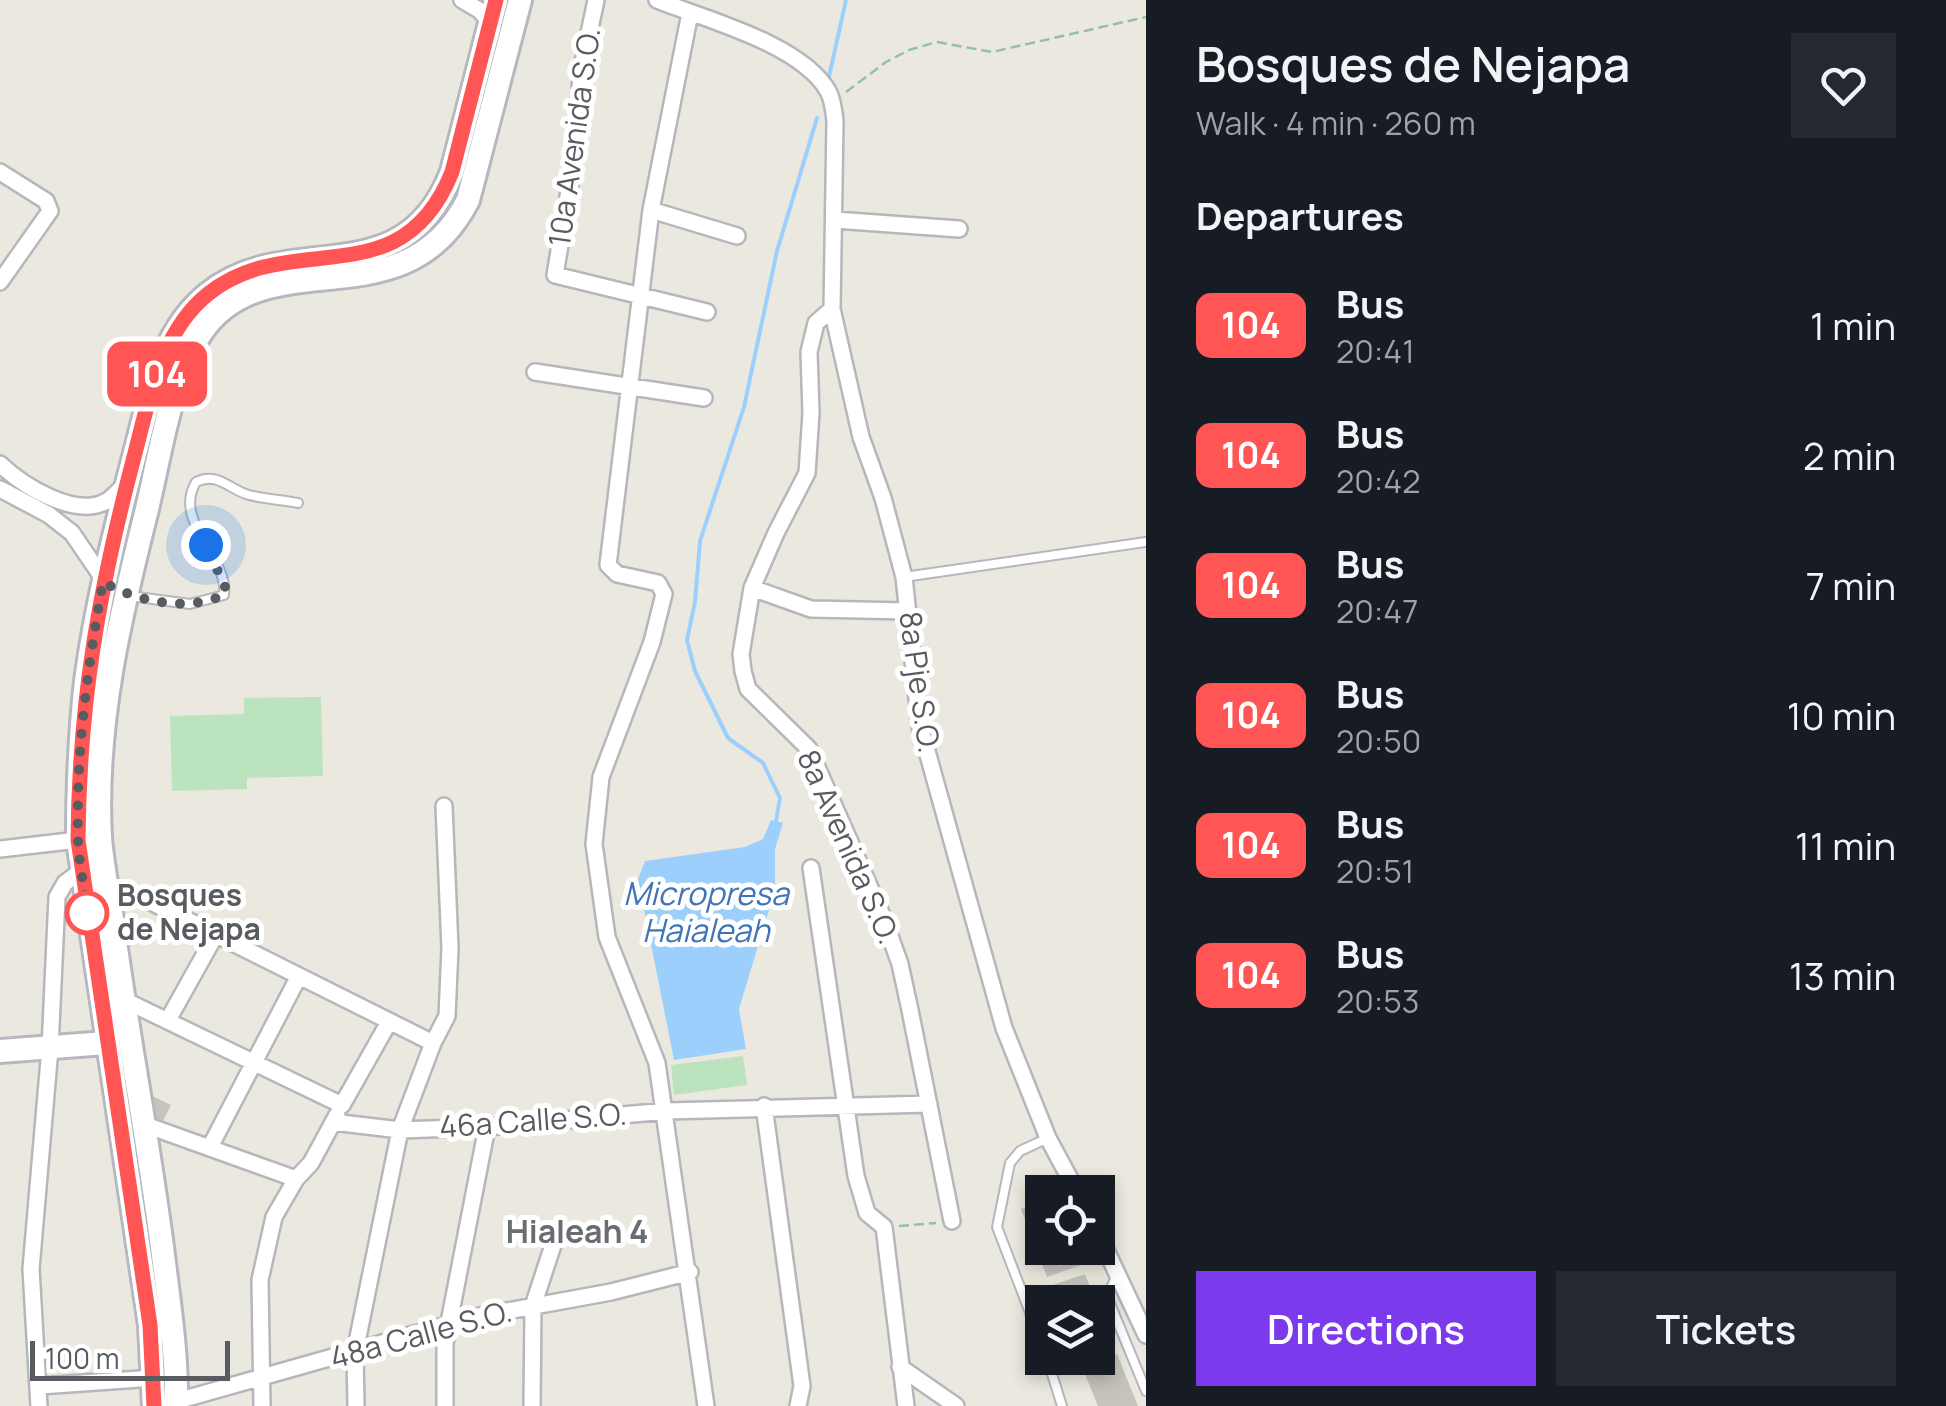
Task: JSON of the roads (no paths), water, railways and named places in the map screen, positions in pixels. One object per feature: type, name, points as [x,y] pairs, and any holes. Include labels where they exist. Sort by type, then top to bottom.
[{"type":"main road","points":[[165,1404],[171,1318],[100,838],[108,681],[125,595],[174,401],[185,366],[203,330],[244,296],[270,287],[382,272],[409,263],[443,238],[457,222],[468,200],[520,0]]},
{"type":"main road","points":[[165,1404],[154,1378],[78,840],[79,759],[86,680],[103,582],[154,383],[168,346],[187,314],[231,278],[271,265],[370,252],[408,234],[427,218],[442,198],[452,172],[494,12]]},
{"type":"main road","points":[[0,1051],[106,1043]]},
{"type":"street","points":[[462,0],[479,10],[494,12]]},
{"type":"street","name":"10a Avenida S.O.","points":[[596,0],[582,67],[572,174],[556,274],[640,294]]},
{"type":"street","points":[[657,0],[690,13],[651,210],[608,565],[618,574],[658,583],[664,594],[652,642],[601,777],[594,844],[607,937],[657,1063],[667,1111],[706,1406]]},
{"type":"street","name":"8a Avenida S.O.","points":[[690,13],[765,43],[808,66],[831,97],[835,122],[832,309],[816,322],[809,352],[811,413],[807,473],[752,588],[741,654],[748,689],[809,749],[818,766],[900,964],[952,1221]]},
{"type":"street","points":[[0,172],[46,201],[50,210],[0,282]]},
{"type":"street","points":[[651,210],[737,236]]},
{"type":"street","points":[[834,220],[959,229]]},
{"type":"street","points":[[640,294],[707,312]]},
{"type":"street","name":"8a Pje S.O.","points":[[832,309],[860,438],[883,498],[904,577],[920,726],[973,924],[1014,1053],[1067,1175]]},
{"type":"street","points":[[534,372],[704,398]]},
{"type":"street","points":[[0,464],[52,508],[103,582],[125,595]]},
{"type":"street","points":[[0,489],[52,508],[106,502],[128,483]]},
{"type":"street","points":[[752,588],[811,609],[908,611]]},
{"type":"street","points":[[356,1406],[355,1352],[400,1130],[432,1043],[447,1016],[450,948],[444,806]]},
{"type":"street","points":[[0,849],[78,840]]},
{"type":"street","points":[[812,868],[856,1176],[867,1213],[884,1227],[906,1406]]},
{"type":"street","points":[[39,1406],[31,1270],[50,1048],[57,896],[65,883],[82,870]]},
{"type":"street","points":[[107,886],[151,902],[432,1043]]},
{"type":"street","points":[[168,1020],[216,934]]},
{"type":"street","points":[[210,1146],[299,976]]},
{"type":"street","points":[[122,999],[342,1105]]},
{"type":"street","points":[[262,1406],[260,1280],[274,1217],[296,1178],[311,1163],[389,1022]]},
{"type":"street","name":"46a Calle S.O.","points":[[333,1122],[400,1130],[764,1106],[929,1104]]},
{"type":"street","points":[[764,1106],[802,1386],[798,1406]]},
{"type":"street","points":[[143,1124],[296,1178]]},
{"type":"street","points":[[444,1406],[445,1343],[487,1127]]},
{"type":"street","points":[[532,1406],[532,1306],[557,1233]]},
{"type":"street","points":[[1114,1265],[1146,1336]]},
{"type":"street","name":"48a Calle S.O.","points":[[165,1404],[451,1325],[690,1272]]},
{"type":"street","points":[[900,1367],[956,1406]]},
{"type":"street","points":[[40,1386],[154,1378]]},
{"type":"lane","points":[[125,595],[190,604],[224,595],[226,589],[219,571],[194,519],[190,502],[196,482],[217,478],[245,494],[298,503]]},
{"type":"lane","points":[[904,577],[1146,542]]},
{"type":"lane","points":[[1025,1299],[998,1227],[1010,1164],[1020,1150],[1048,1138]]},
{"type":"lane","points":[[1118,1273],[1107,1296],[1146,1390]]},
{"type":"lane","points":[[1052,1375],[1062,1406]]},
{"type":"water","name":"Micropresa Haialeah","points":[[771,820],[783,823],[775,849],[775,890],[739,1009],[746,1049],[674,1060],[638,879],[645,861],[745,847],[763,839]]},
{"type":"waterway","points":[[828,81],[846,0]]},
{"type":"waterway","points":[[776,821],[780,798],[763,763],[728,738],[695,671],[687,640],[700,541],[744,407],[777,251],[817,118]]},
{"type":"place","name":"Bosques de Nejapa","points":[[87,913]]},
{"type":"district","name":"Hialeah 4","points":[[577,1232]]}]
